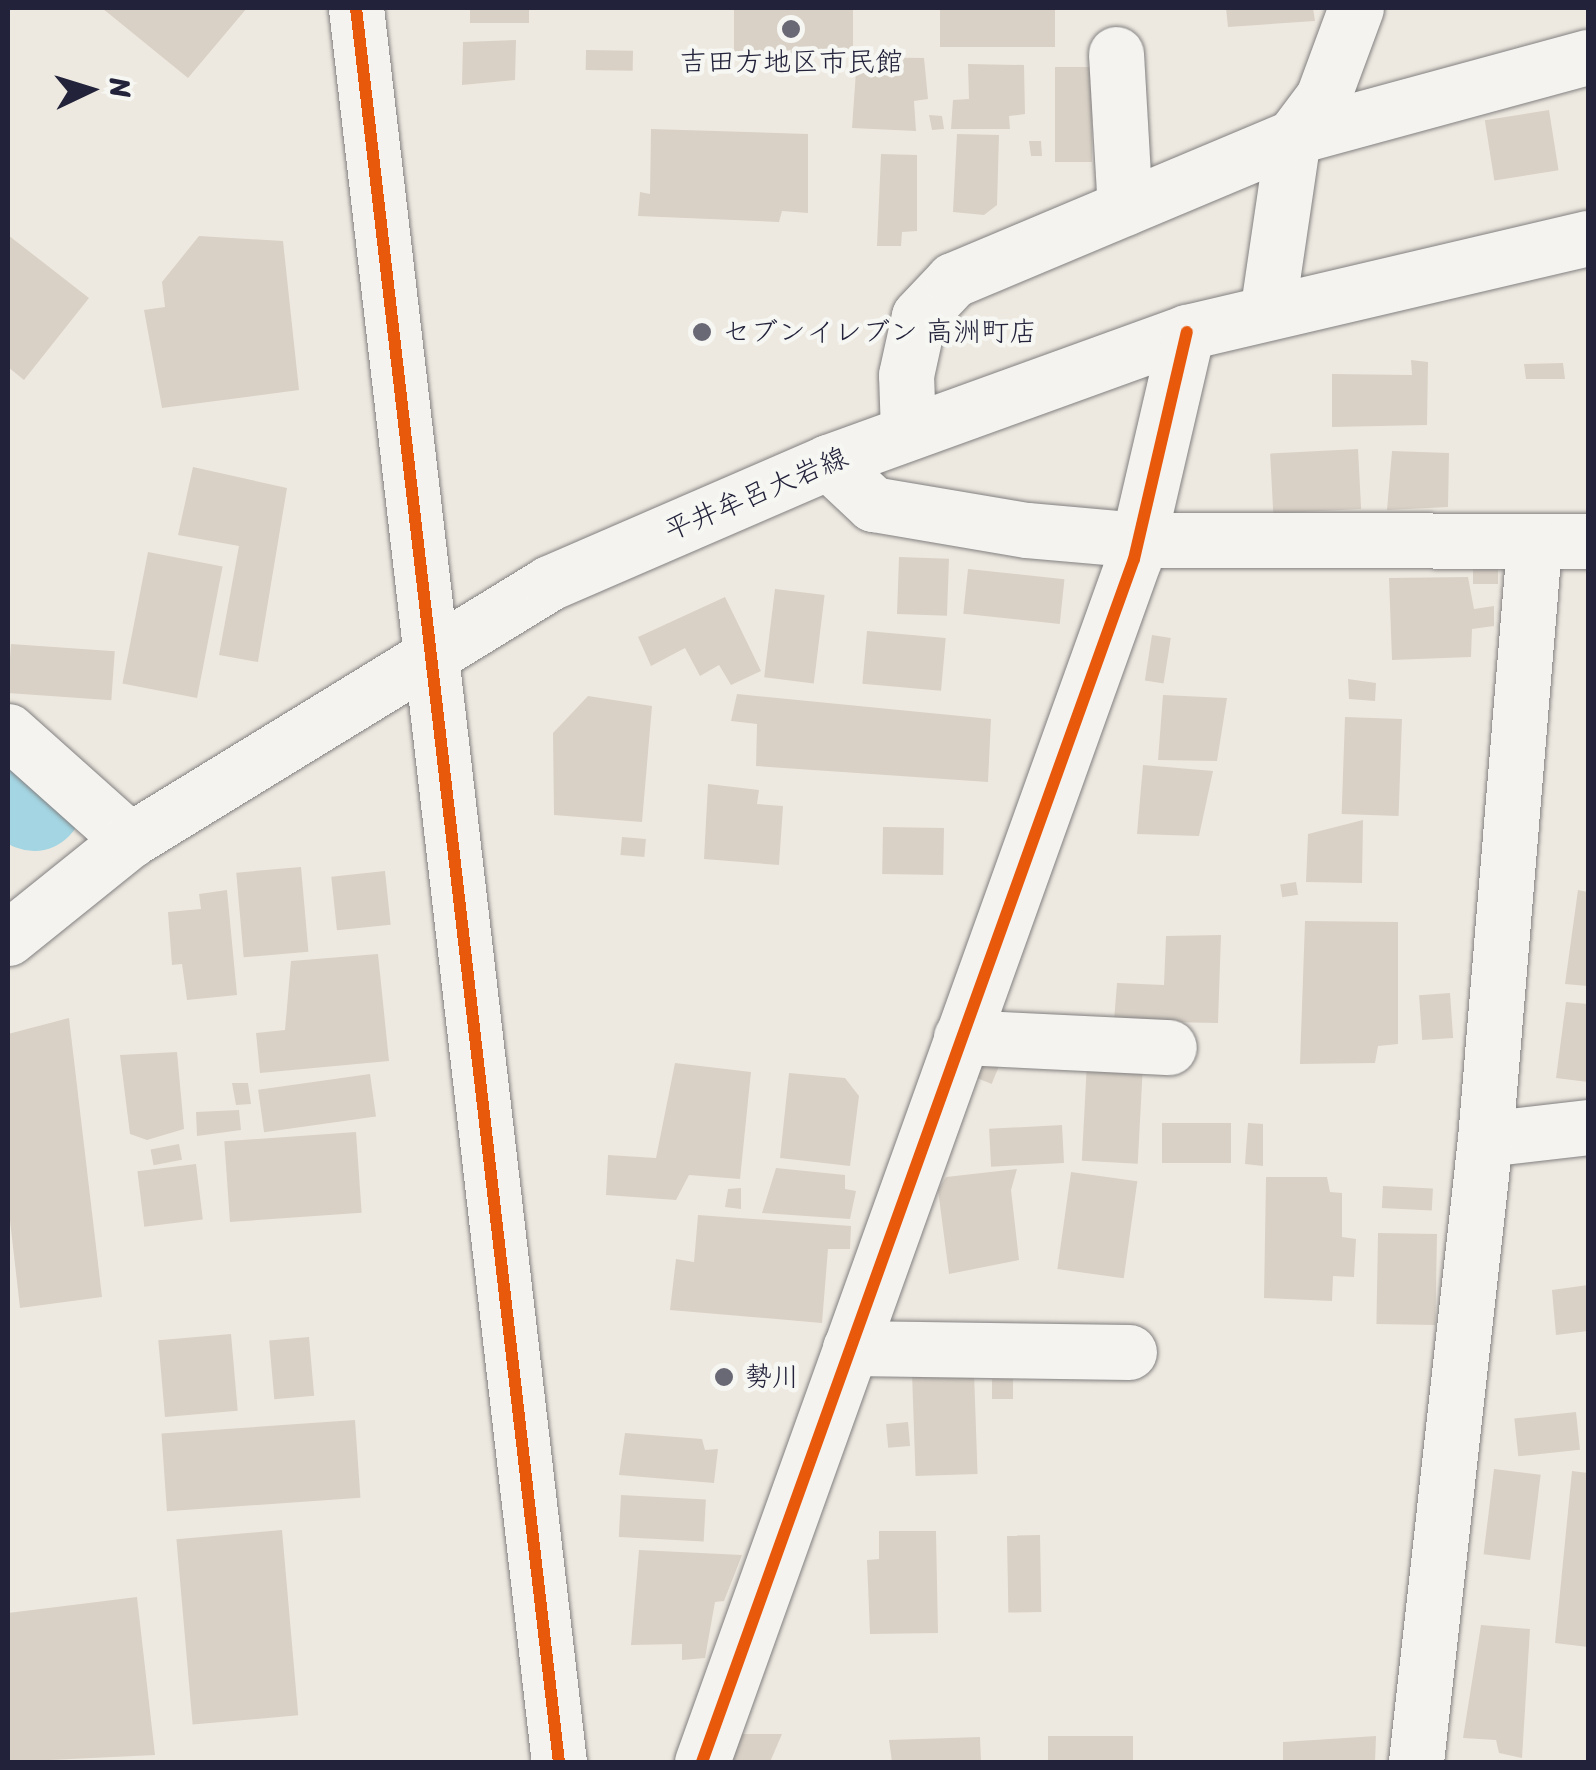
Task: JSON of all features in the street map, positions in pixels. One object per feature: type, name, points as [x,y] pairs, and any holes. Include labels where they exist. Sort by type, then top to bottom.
[{"type":"street","points":[[356,8],[559,1762]]},
{"type":"street","points":[[1268,307],[1293,137],[1323,97],[1356,8]]},
{"type":"street","points":[[1116,54],[1124,208]]},
{"type":"street","points":[[908,431],[906,374],[932,296],[1124,208],[1293,137],[1588,57]]},
{"type":"street","name":"平井牟呂大岩線","points":[[8,938],[130,840],[430,652],[549,583],[828,462],[1187,332],[1268,307],[1588,238]]},
{"type":"street","points":[[702,1762],[1139,540],[1187,332]]},
{"type":"street","points":[[828,462],[880,506],[1139,540],[1534,546],[1588,541]]},
{"type":"street","points":[[1416,1762],[1486,1139],[1534,546]]},
{"type":"street","points":[[8,731],[130,840]]},
{"type":"street","points":[[961,1036],[1168,1047]]},
{"type":"street","points":[[1486,1139],[1588,1127]]},
{"type":"street","points":[[850,1348],[1129,1352]]},
{"type":"building","points":[[102,8],[247,8],[188,78]]},
{"type":"building","points":[[470,8],[529,8],[529,23],[470,23]]},
{"type":"building","name":"吉田方地区市民館","points":[[734,8],[853,8],[853,53],[734,53]]},
{"type":"building","points":[[940,8],[1055,8],[1055,47],[940,47]]},
{"type":"building","points":[[1226,8],[1313,8],[1315,21],[1228,27]]},
{"type":"building","points":[[516,40],[515,80],[462,85],[463,42]]},
{"type":"building","points":[[586,50],[633,51],[633,71],[586,70]]},
{"type":"building","points":[[857,57],[924,58],[928,99],[914,101],[916,131],[852,128]]},
{"type":"building","points":[[968,64],[1024,65],[1025,114],[1009,116],[1010,129],[951,129],[953,100],[969,99]]},
{"type":"building","points":[[1055,67],[1092,67],[1092,162],[1055,162]]},
{"type":"building","points":[[1549,110],[1559,170],[1494,180],[1485,120]]},
{"type":"building","points":[[929,115],[942,116],[944,129],[932,130]]},
{"type":"building","points":[[651,129],[808,134],[808,213],[782,211],[779,222],[638,216],[640,192],[650,194]]},
{"type":"building","points":[[957,134],[999,135],[997,205],[984,215],[953,212]]},
{"type":"building","points":[[1029,141],[1041,141],[1042,156],[1031,156]]},
{"type":"building","points":[[881,154],[917,155],[917,231],[902,232],[901,246],[877,246]]},
{"type":"building","points":[[8,235],[89,298],[24,380],[8,367]]},
{"type":"building","points":[[199,236],[283,241],[299,390],[162,408],[144,310],[165,307],[162,282]]},
{"type":"building","points":[[1411,360],[1428,362],[1427,425],[1332,427],[1332,374],[1412,375]]},
{"type":"building","points":[[1563,363],[1565,379],[1526,379],[1524,364]]},
{"type":"building","points":[[1358,449],[1361,509],[1273,514],[1270,454]]},
{"type":"building","points":[[1392,451],[1449,453],[1448,507],[1387,510]]},
{"type":"building","points":[[193,467],[287,488],[258,662],[219,655],[239,546],[178,535]]},
{"type":"building","points":[[148,552],[223,567],[197,698],[122,684]]},
{"type":"building","points":[[899,557],[949,559],[947,616],[897,614]]},
{"type":"building","points":[[1473,563],[1498,563],[1498,584],[1473,584]]},
{"type":"building","points":[[968,569],[1064,579],[1060,624],[963,614]]},
{"type":"building","points":[[1468,577],[1474,609],[1494,606],[1494,626],[1472,629],[1471,657],[1392,660],[1389,578]]},
{"type":"building","points":[[775,589],[825,595],[814,683],[764,677]]},
{"type":"building","points":[[725,597],[761,671],[731,685],[719,665],[700,676],[685,648],[651,666],[638,637]]},
{"type":"building","points":[[867,631],[946,638],[941,691],[862,684]]},
{"type":"building","points":[[1152,635],[1171,638],[1164,683],[1145,680]]},
{"type":"building","points":[[11,644],[115,651],[111,700],[8,693]]},
{"type":"building","points":[[1348,679],[1376,683],[1375,701],[1349,699]]},
{"type":"building","points":[[737,694],[991,719],[988,782],[756,766],[757,724],[731,721]]},
{"type":"building","points":[[1163,695],[1227,698],[1217,761],[1158,760]]},
{"type":"building","points":[[588,696],[652,706],[642,822],[554,815],[553,733]]},
{"type":"building","points":[[1345,717],[1402,719],[1399,816],[1342,814]]},
{"type":"building","points":[[1143,765],[1213,771],[1199,836],[1137,834]]},
{"type":"building","points":[[708,784],[759,790],[757,804],[783,806],[779,865],[704,859]]},
{"type":"building","points":[[1363,820],[1362,883],[1306,882],[1308,834]]},
{"type":"building","points":[[883,827],[944,828],[943,875],[882,874]]},
{"type":"building","points":[[622,837],[646,839],[644,857],[620,855]]},
{"type":"building","points":[[301,867],[308,952],[244,957],[236,873]]},
{"type":"building","points":[[385,871],[391,925],[337,930],[331,877]]},
{"type":"building","points":[[1296,882],[1298,895],[1282,897],[1280,885]]},
{"type":"building","points":[[227,890],[237,995],[187,1000],[182,964],[172,965],[168,912],[201,909],[199,894]]},
{"type":"building","points":[[1578,890],[1588,892],[1588,986],[1565,984]]},
{"type":"building","points":[[1305,921],[1398,922],[1398,1044],[1378,1046],[1375,1063],[1300,1064]]},
{"type":"building","points":[[1221,935],[1218,1023],[1114,1021],[1117,983],[1164,985],[1166,936]]},
{"type":"building","points":[[378,954],[389,1061],[260,1073],[256,1033],[285,1030],[291,961]]},
{"type":"building","points":[[1450,993],[1453,1038],[1422,1040],[1419,995]]},
{"type":"building","points":[[1566,1002],[1588,1004],[1588,1082],[1556,1078]]},
{"type":"building","points":[[69,1018],[102,1297],[20,1308],[8,1203],[8,1034]]},
{"type":"building","points":[[177,1052],[184,1129],[147,1140],[130,1134],[120,1055]]},
{"type":"building","points":[[984,1055],[1001,1062],[992,1084],[975,1077]]},
{"type":"building","points":[[1087,1062],[1143,1065],[1138,1164],[1082,1161]]},
{"type":"building","points":[[675,1063],[751,1072],[740,1179],[689,1175],[676,1200],[606,1195],[608,1155],[656,1158]]},
{"type":"building","points":[[789,1073],[845,1078],[859,1096],[850,1166],[780,1158]]},
{"type":"building","points":[[370,1074],[376,1117],[264,1132],[258,1090]]},
{"type":"building","points":[[232,1083],[248,1083],[251,1104],[236,1105]]},
{"type":"building","points":[[239,1110],[241,1130],[197,1136],[196,1112]]},
{"type":"building","points":[[1162,1123],[1231,1123],[1231,1163],[1162,1163]]},
{"type":"building","points":[[1248,1123],[1263,1124],[1263,1166],[1245,1164]]},
{"type":"building","points":[[1062,1125],[1064,1163],[991,1167],[989,1129]]},
{"type":"building","points":[[356,1132],[362,1213],[230,1222],[224,1141]]},
{"type":"building","points":[[179,1144],[182,1160],[154,1165],[151,1150]]},
{"type":"building","points":[[196,1164],[203,1220],[144,1227],[137,1171]]},
{"type":"building","points":[[776,1168],[845,1175],[845,1189],[856,1191],[850,1219],[762,1213]]},
{"type":"building","points":[[1017,1169],[1011,1190],[1019,1260],[949,1274],[938,1190],[946,1177]]},
{"type":"building","points":[[1071,1172],[1137,1181],[1124,1278],[1057,1269]]},
{"type":"building","points":[[1266,1177],[1327,1177],[1330,1192],[1342,1193],[1342,1237],[1356,1239],[1354,1277],[1333,1276],[1332,1301],[1264,1298]]},
{"type":"building","points":[[1383,1186],[1433,1189],[1432,1211],[1382,1208]]},
{"type":"building","points":[[741,1188],[741,1209],[725,1207],[728,1189]]},
{"type":"building","points":[[698,1215],[851,1226],[850,1249],[828,1249],[822,1323],[670,1310],[676,1259],[694,1262]]},
{"type":"building","points":[[1378,1233],[1437,1234],[1435,1325],[1376,1324]]},
{"type":"building","points":[[1588,1285],[1588,1331],[1556,1335],[1552,1290]]},
{"type":"building","points":[[231,1334],[238,1411],[165,1417],[158,1340]]},
{"type":"building","points":[[309,1337],[314,1396],[274,1399],[269,1340]]},
{"type":"building","points":[[974,1372],[978,1474],[916,1476],[912,1374]]},
{"type":"building","points":[[992,1379],[1013,1379],[1013,1399],[992,1399]]},
{"type":"building","points":[[1576,1412],[1580,1450],[1518,1456],[1514,1418]]},
{"type":"building","points":[[355,1420],[360,1498],[167,1511],[161,1434]]},
{"type":"building","points":[[908,1422],[910,1446],[888,1448],[886,1424]]},
{"type":"building","points":[[625,1433],[702,1439],[705,1450],[718,1449],[714,1483],[619,1475]]},
{"type":"building","points":[[1494,1469],[1541,1475],[1530,1560],[1484,1554]]},
{"type":"building","points":[[1572,1471],[1588,1473],[1588,1647],[1555,1643]]},
{"type":"building","points":[[621,1495],[706,1499],[704,1541],[619,1537]]},
{"type":"building","points":[[282,1530],[298,1715],[193,1725],[176,1539]]},
{"type":"building","points":[[879,1531],[936,1531],[938,1633],[870,1634],[867,1560],[879,1559]]},
{"type":"building","points":[[1040,1535],[1041,1612],[1008,1613],[1007,1536]]},
{"type":"building","points":[[639,1550],[742,1555],[724,1601],[715,1602],[705,1658],[682,1660],[682,1644],[631,1645]]},
{"type":"building","points":[[137,1597],[155,1755],[8,1762],[8,1613]]},
{"type":"building","points":[[1481,1625],[1530,1629],[1522,1758],[1499,1753],[1496,1740],[1463,1738]]},
{"type":"building","points":[[740,1734],[782,1734],[770,1762],[732,1762]]},
{"type":"building","points":[[1048,1736],[1133,1736],[1133,1762],[1048,1762]]},
{"type":"building","points":[[1376,1736],[1375,1762],[1283,1762],[1283,1742]]},
{"type":"building","points":[[980,1737],[981,1762],[892,1762],[889,1740]]},
{"type":"waterway","points":[[8,777],[34,802]]},
{"type":"cycle path","points":[[356,8],[559,1762]]},
{"type":"cycle path","points":[[702,1762],[1134,559],[1187,332]]},
{"type":"place","name":"吉田方地区市民館","points":[[791,29]]},
{"type":"place","name":"セブンイレブン 高洲町店","points":[[702,332]]},
{"type":"place","name":"勢川","points":[[724,1377]]}]
